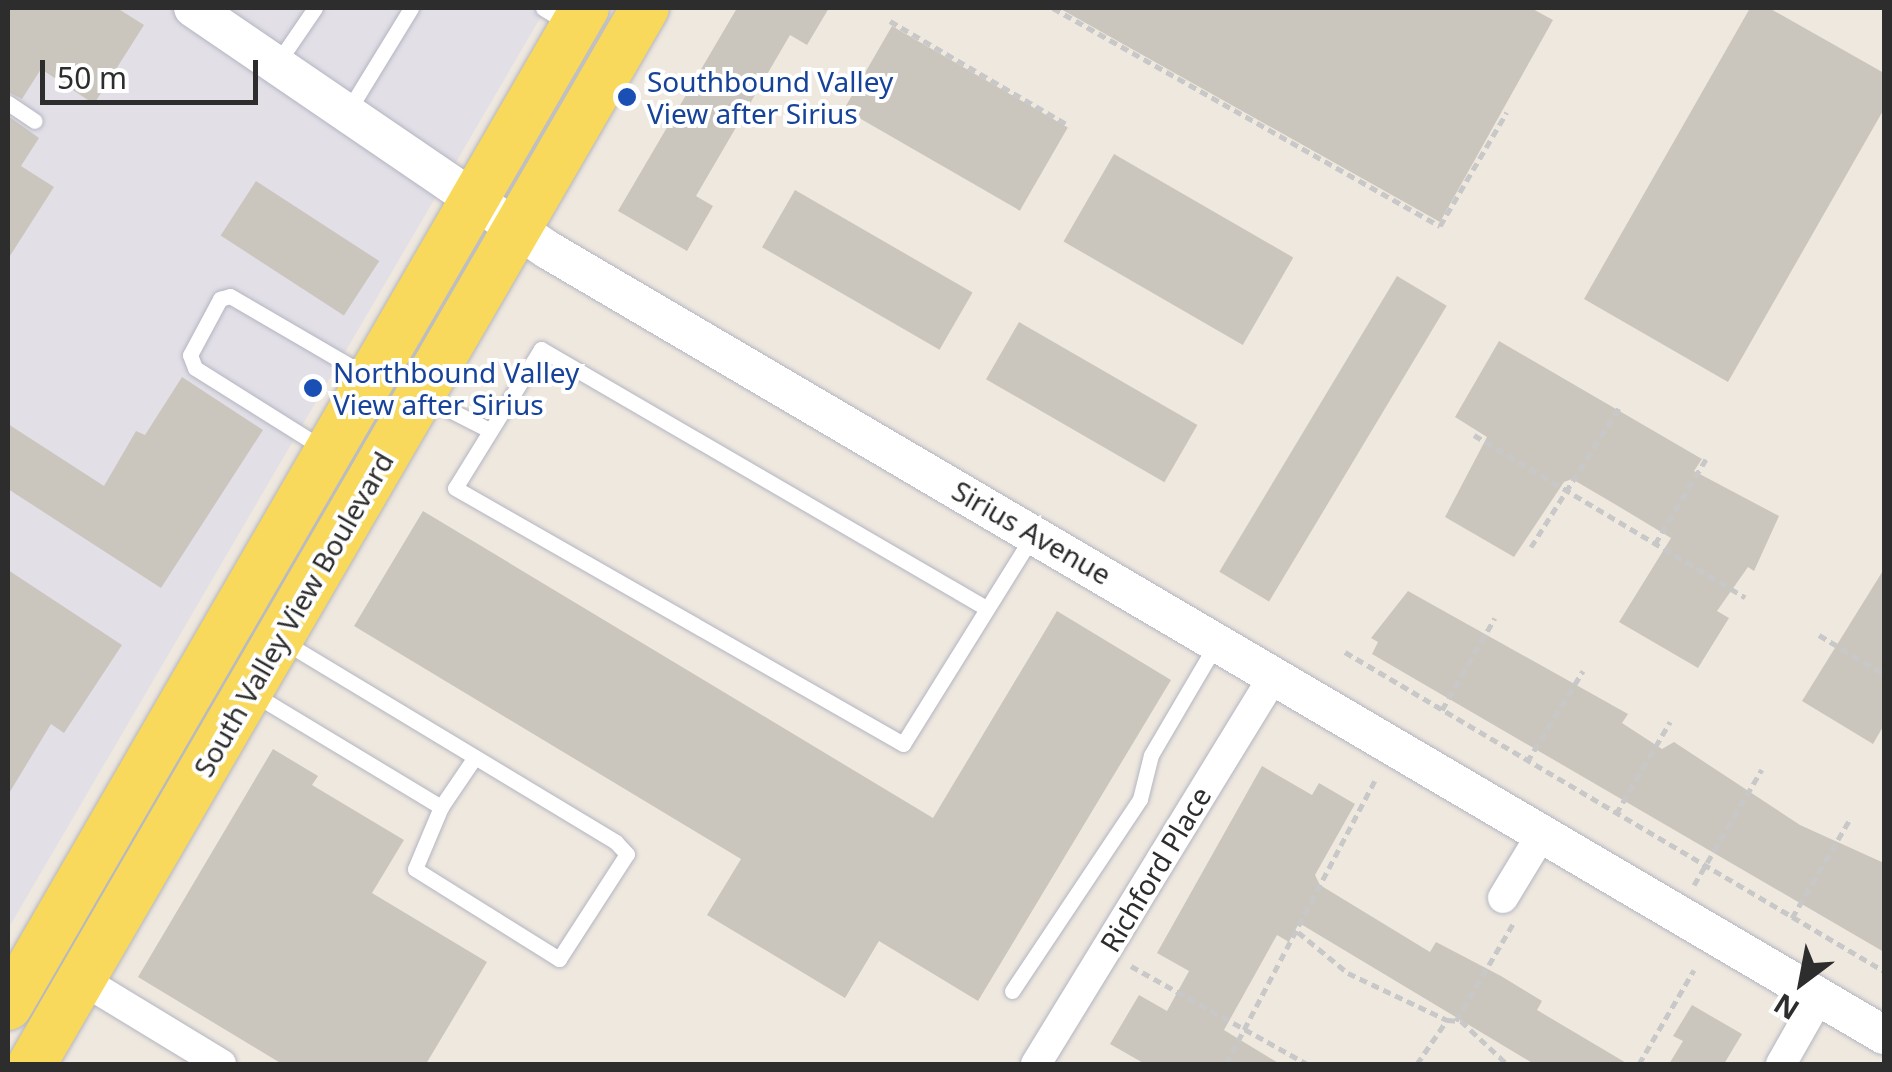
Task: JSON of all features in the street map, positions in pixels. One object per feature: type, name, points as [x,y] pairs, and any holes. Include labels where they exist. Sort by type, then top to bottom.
[{"type":"main road","name":"South Valley View Boulevard","points":[[32,1064],[645,8]]},
{"type":"main road","name":"South Valley View Boulevard","points":[[8,1006],[474,198],[567,14]]},
{"type":"main road","points":[[248,691],[248,650],[296,560],[278,537]]},
{"type":"main road","points":[[163,839],[164,791],[190,743],[172,718]]},
{"type":"main road","points":[[81,979],[78,954],[116,882],[106,834]]},
{"type":"main road","points":[[8,1038],[8,1056]]},
{"type":"street","name":"Sirius Avenue","points":[[200,9],[516,230],[1884,1036]]},
{"type":"street","name":"Richford Place","points":[[1036,1064],[1275,674]]},
{"type":"street","points":[[1512,904],[1543,832]]},
{"type":"street","points":[[81,979],[222,1064]]},
{"type":"street","points":[[1781,1064],[1819,997]]},
{"type":"lane","points":[[276,65],[316,8]]},
{"type":"lane","points":[[347,113],[411,8]]},
{"type":"lane","points":[[8,103],[35,121]]},
{"type":"lane","points":[[328,451],[195,368],[190,355],[220,298],[230,296],[370,378]]},
{"type":"lane","points":[[986,608],[542,348],[487,428],[456,488],[903,744],[1034,533]]},
{"type":"lane","points":[[421,395],[487,428]]},
{"type":"lane","points":[[279,639],[475,757],[627,854],[559,959],[415,869],[441,807],[475,757]]},
{"type":"lane","points":[[1012,990],[1131,814],[1150,756],[1218,641]]},
{"type":"lane","points":[[248,691],[441,807]]},
{"type":"path","points":[[1053,8],[1440,226],[1507,112]]},
{"type":"path","points":[[890,22],[1070,126]]},
{"type":"path","points":[[1532,547],[1620,406]]},
{"type":"path","points":[[1474,435],[1745,597]]},
{"type":"path","points":[[1655,544],[1706,459]]},
{"type":"path","points":[[1442,710],[1496,618]]},
{"type":"path","points":[[1819,636],[1884,674]]},
{"type":"path","points":[[1345,652],[1883,968]]},
{"type":"path","points":[[1527,762],[1582,671]]},
{"type":"path","points":[[1616,814],[1670,722]]},
{"type":"path","points":[[1694,886],[1762,769]]},
{"type":"path","points":[[1226,1064],[1375,780]]},
{"type":"path","points":[[1792,918],[1849,821]]},
{"type":"path","points":[[1456,1021],[1512,904]]},
{"type":"path","points":[[1298,932],[1348,973],[1456,1021],[1507,1064]]},
{"type":"path","points":[[1105,951],[1307,1064]]},
{"type":"path","points":[[1639,1064],[1694,970]]},
{"type":"path","points":[[1417,1064],[1447,1020]]},
{"type":"shaded area","points":[[8,8],[546,8],[8,929]]},
{"type":"building","points":[[8,8],[117,8],[144,25],[94,104],[41,69],[22,99],[8,92]]},
{"type":"building","points":[[737,8],[829,8],[807,45],[790,35],[696,196],[713,206],[687,251],[618,211]]},
{"type":"building","points":[[1059,8],[1531,8],[1553,20],[1440,222]]},
{"type":"building","points":[[1750,8],[1769,8],[1884,73],[1884,109],[1728,382],[1584,299]]},
{"type":"building","points":[[892,26],[1068,127],[1020,211],[844,109]]},
{"type":"building","points":[[8,116],[39,138],[21,166],[54,187],[8,259]]},
{"type":"building","points":[[1114,154],[1293,258],[1243,345],[1064,241]]},
{"type":"building","points":[[256,181],[379,261],[344,316],[221,236]]},
{"type":"building","points":[[795,190],[973,292],[940,350],[762,247]]},
{"type":"building","points":[[1397,276],[1447,306],[1269,602],[1219,572]]},
{"type":"building","points":[[1019,322],[1197,425],[1164,482],[986,379]]},
{"type":"building","points":[[1499,341],[1702,459],[1694,471],[1779,516],[1754,571],[1748,567],[1717,611],[1729,618],[1698,668],[1619,622],[1671,538],[1618,506],[1572,479],[1564,482],[1514,557],[1445,517],[1487,437],[1455,417]]},
{"type":"building","points":[[182,377],[263,430],[161,588],[8,489],[8,424],[104,486],[136,431],[145,435]]},
{"type":"building","points":[[423,511],[933,818],[1057,611],[1171,680],[978,1001],[879,941],[845,998],[707,915],[741,859],[354,626]]},
{"type":"building","points":[[1884,569],[1884,725],[1873,744],[1802,701]]},
{"type":"building","points":[[8,570],[122,645],[64,733],[51,724],[8,795]]},
{"type":"building","points":[[1408,591],[1628,714],[1622,723],[1662,749],[1674,742],[1800,825],[1884,863],[1884,952],[1372,654],[1378,642],[1371,638]]},
{"type":"building","points":[[273,749],[318,776],[312,785],[404,840],[372,893],[487,962],[426,1064],[282,1064],[138,977]]},
{"type":"building","points":[[1262,766],[1312,795],[1319,783],[1355,804],[1315,875],[1320,885],[1430,952],[1436,942],[1501,976],[1542,1001],[1537,1010],[1628,1064],[1534,1064],[1299,923],[1289,942],[1277,935],[1224,1030],[1280,1064],[1145,1064],[1110,1044],[1139,995],[1167,1011],[1189,971],[1157,953]]},
{"type":"building","points":[[1692,1005],[1742,1034],[1724,1064],[1669,1064],[1683,1041],[1673,1036]]},
{"type":"place","name":"Southbound Valley View after Sirius","points":[[627,97]]},
{"type":"place","name":"Northbound Valley View after Sirius","points":[[313,388]]}]
